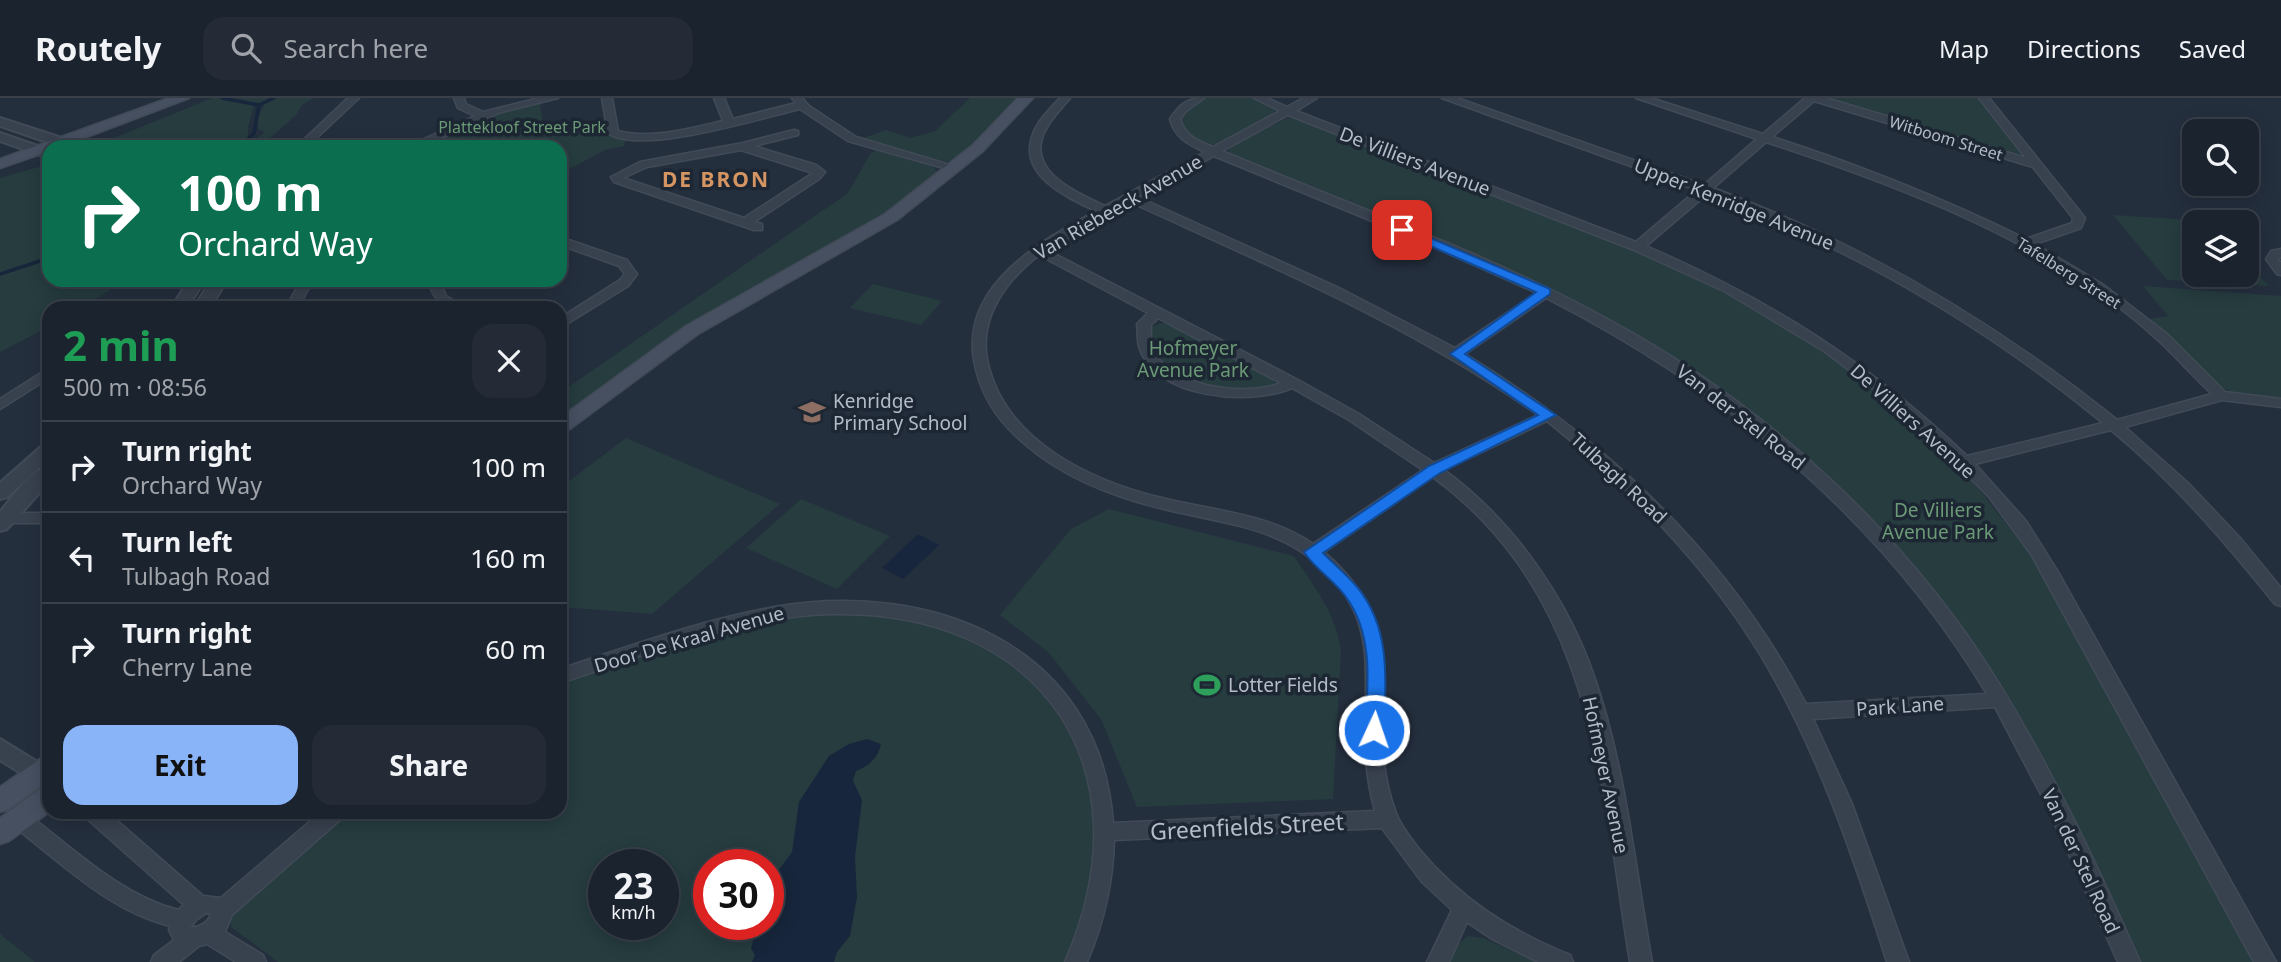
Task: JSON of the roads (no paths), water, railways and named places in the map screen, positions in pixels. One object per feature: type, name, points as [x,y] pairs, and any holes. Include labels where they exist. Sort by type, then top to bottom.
[{"type":"main road","points":[[85,140],[178,102],[198,98]]},
{"type":"main road","points":[[567,422],[638,371],[770,288],[874,228],[954,168],[995,133],[1027,98]]},
{"type":"main road","points":[[0,164],[42,154]]},
{"type":"main road","points":[[0,172],[42,155]]},
{"type":"main road","points":[[5,814],[42,778]]},
{"type":"main road","points":[[5,814],[42,801]]},
{"type":"street","points":[[309,140],[354,98]]},
{"type":"street","points":[[459,98],[462,106],[483,116]]},
{"type":"street","points":[[429,140],[517,104],[553,98]]},
{"type":"street","points":[[607,98],[612,131],[615,135],[636,138],[729,122],[800,101],[860,143],[954,168]]},
{"type":"street","points":[[719,98],[729,122]]},
{"type":"street","points":[[1065,98],[1038,134],[1034,156],[1037,166],[1053,183],[1105,211]]},
{"type":"street","name":"Van der Stel Road","points":[[1199,98],[1179,113],[1176,127],[1184,137],[1546,292],[1672,363],[1735,408],[1801,463],[1849,508],[1935,606],[1968,650],[2061,815],[2129,962]]},
{"type":"street","name":"De Villiers Avenue","points":[[1259,98],[1638,247],[1757,303],[1815,339],[1881,388],[1962,462],[2012,515],[2041,556],[2265,962]]},
{"type":"street","name":"Van Riebeeck Avenue","points":[[1312,98],[1105,211],[1038,250],[1019,265],[999,288],[985,314],[980,332],[979,352],[984,376],[995,401],[1015,427],[1052,458],[1106,485],[1151,501],[1233,518],[1271,529],[1296,540],[1312,552],[1353,593],[1371,630],[1377,669],[1374,741],[1388,819],[1431,878],[1463,909],[1518,944],[1562,962]]},
{"type":"street","name":"Upper Kenridge Avenue","points":[[1447,98],[1704,189],[1807,230],[1893,274],[1993,333],[2115,425],[2222,528],[2281,600]]},
{"type":"street","name":"Tafelberg Street","points":[[1641,98],[1899,184],[1979,220],[2082,278],[2161,335],[2221,396]]},
{"type":"street","points":[[1638,247],[1813,98]]},
{"type":"street","name":"Witboom Street","points":[[1813,98],[2037,165]]},
{"type":"street","points":[[1984,98],[2079,218],[2077,225],[2068,230],[2024,244]]},
{"type":"street","points":[[0,122],[52,140]]},
{"type":"street","points":[[672,133],[678,158]]},
{"type":"street","points":[[758,227],[617,179],[619,175],[640,165],[743,146],[794,133]]},
{"type":"street","points":[[0,137],[42,152]]},
{"type":"street","points":[[743,146],[812,167],[818,172],[816,177],[746,222]]},
{"type":"street","name":"Tulbagh Road","points":[[1130,198],[1377,312],[1456,354],[1549,415],[1611,466],[1684,540],[1746,620],[1801,712],[1854,831],[1898,962]]},
{"type":"street","points":[[567,244],[623,264],[631,271],[630,277],[624,283],[567,320]]},
{"type":"street","name":"Hofmeyer Avenue","points":[[1038,250],[1371,426],[1434,469],[1473,503],[1518,552],[1557,613],[1580,662],[1605,750],[1641,962]]},
{"type":"street","points":[[2281,253],[2275,254],[2272,259],[2281,271]]},
{"type":"street","points":[[1456,354],[1546,292]]},
{"type":"street","points":[[1156,312],[1144,324],[1145,346],[1160,367],[1178,379],[1216,392],[1244,395],[1272,393],[1293,383]]},
{"type":"street","points":[[0,405],[42,377]]},
{"type":"street","points":[[1962,462],[2221,396],[2281,404]]},
{"type":"street","points":[[1312,552],[1434,469],[1549,415]]},
{"type":"street","points":[[0,493],[42,455]]},
{"type":"street","points":[[2,520],[42,479]]},
{"type":"street","points":[[2,520],[42,518]]},
{"type":"street","name":"Door De Kraal Avenue","points":[[567,674],[706,630],[794,610],[860,606],[900,611],[952,624],[991,642],[1025,662],[1057,694],[1085,739],[1097,780],[1105,832],[1104,864],[1097,904],[1076,962]]},
{"type":"street","name":"Park Lane","points":[[1801,712],[1998,700]]},
{"type":"street","points":[[0,748],[42,772]]},
{"type":"street","points":[[5,814],[136,902],[168,918],[202,921]]},
{"type":"street","points":[[101,819],[158,868],[202,921],[255,962]]},
{"type":"street","points":[[159,962],[202,921],[327,819]]},
{"type":"street","name":"Greenfields Street","points":[[1105,832],[1388,819]]},
{"type":"street","points":[[1438,962],[1463,909]]},
{"type":"water","points":[[918,534],[939,545],[903,579],[882,568]]},
{"type":"water","points":[[867,739],[881,744],[872,761],[856,771],[853,781],[862,800],[855,857],[857,897],[850,936],[837,952],[834,962],[752,962],[755,955],[751,948],[753,940],[784,940],[784,863],[792,852],[799,802],[829,756],[849,744]]},
{"type":"waterway","points":[[222,98],[259,105]]},
{"type":"waterway","points":[[259,105],[274,98]]},
{"type":"waterway","points":[[247,140],[254,133],[259,105]]},
{"type":"waterway","points":[[0,274],[42,260]]},
{"type":"place","name":"Kenridge Primary School","points":[[812,412]]},
{"type":"place","name":"Lotter Fields","points":[[1207,685]]},
{"type":"district","name":"DE BRON","points":[[716,179]]},
{"type":"park label","name":"Plattekloof Street Park","points":[[522,127]]},
{"type":"park label","name":"Hofmeyer Avenue Park","points":[[1193,359]]},
{"type":"park label","name":"De Villiers Avenue Park","points":[[1938,521]]}]
